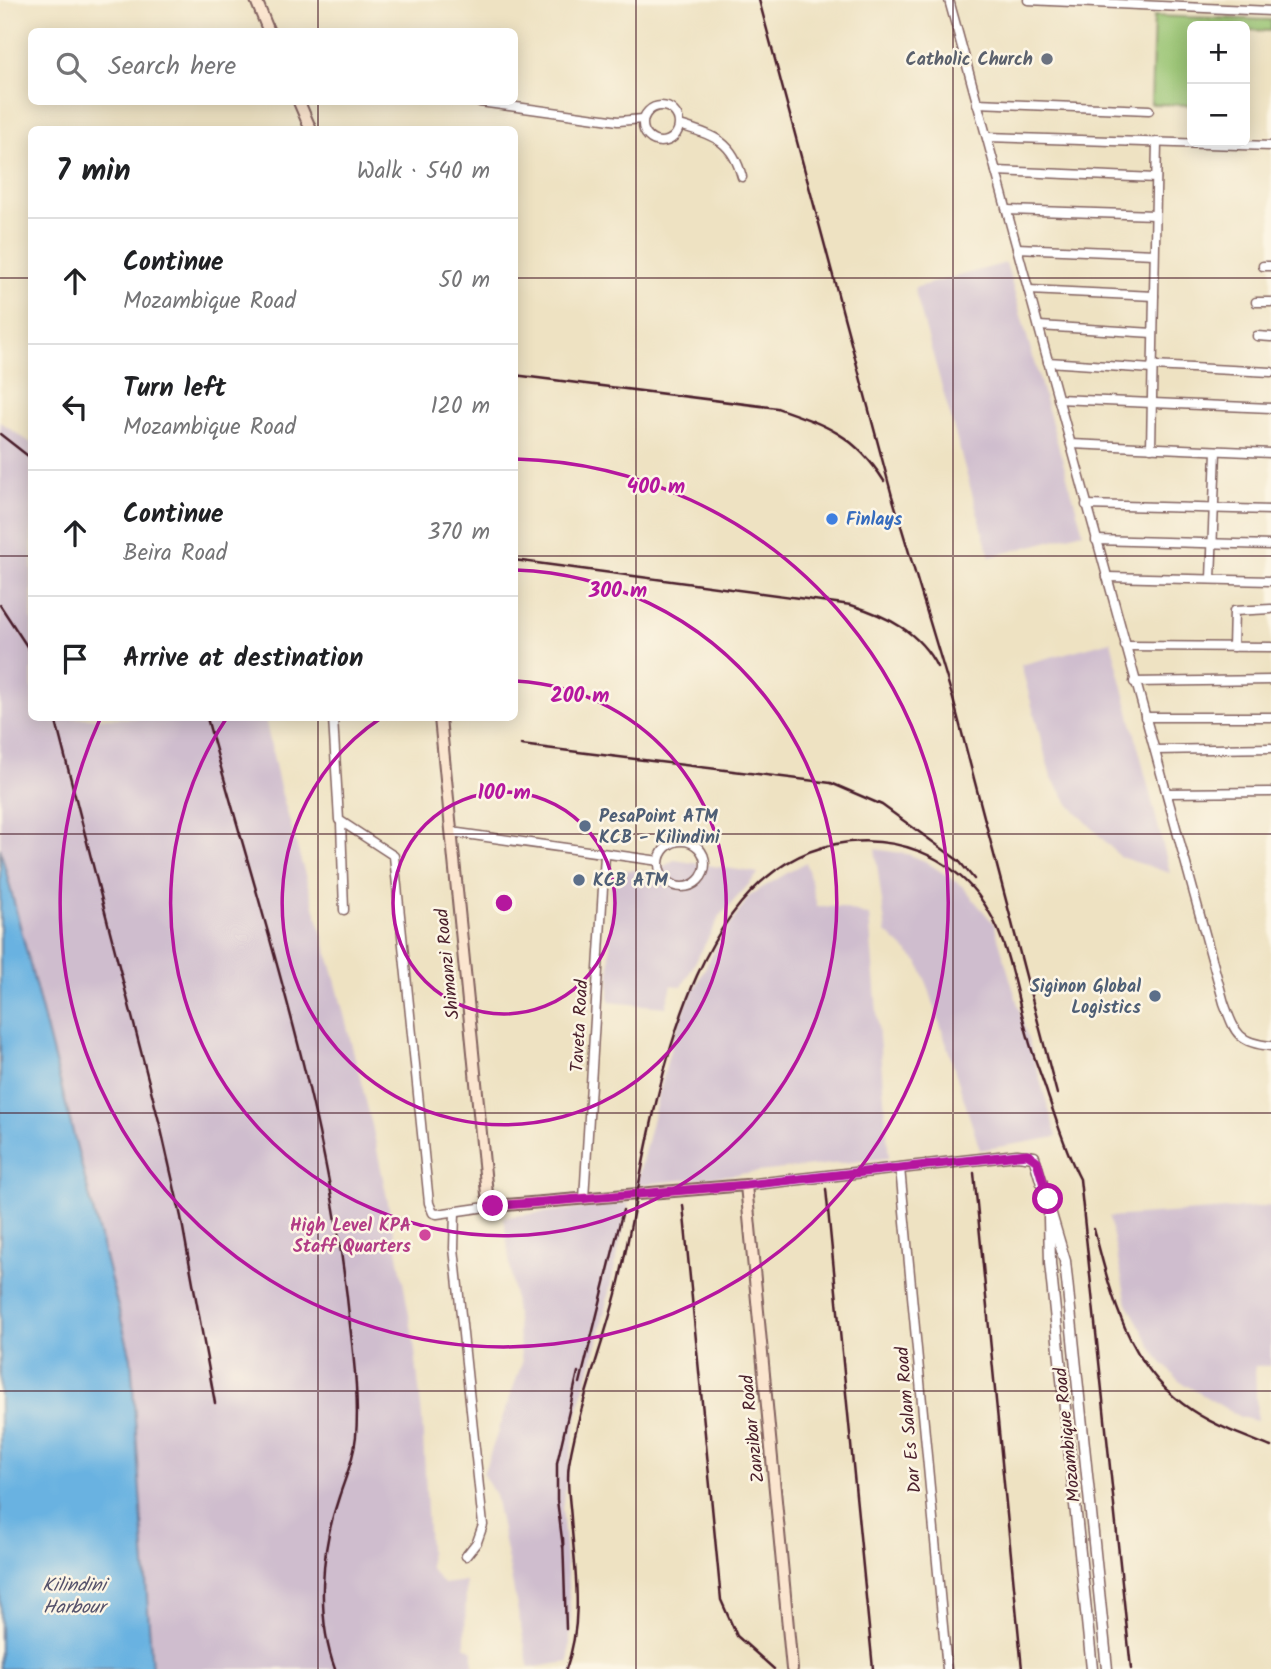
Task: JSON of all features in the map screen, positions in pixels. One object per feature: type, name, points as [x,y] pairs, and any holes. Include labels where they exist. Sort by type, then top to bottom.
[{"type":"main road","points":[[256,0],[267,28]]},
{"type":"main road","points":[[300,105],[309,126]]},
{"type":"main road","name":"Shimanzi Road","points":[[440,721],[487,1194],[493,1206]]},
{"type":"main road","points":[[493,1206],[746,1185]]},
{"type":"main road","name":"Zanzibar Road","points":[[746,1185],[792,1669]]},
{"type":"street","points":[[949,0],[1134,682],[1233,1025],[1247,1042],[1271,1046]]},
{"type":"street","points":[[1028,0],[1198,4],[1271,11]]},
{"type":"street","points":[[977,103],[1149,110]]},
{"type":"street","points":[[502,105],[618,121],[643,119]]},
{"type":"street","points":[[658,106],[668,107],[676,113],[680,125],[675,137],[660,143],[646,135],[643,119],[649,110],[658,106]]},
{"type":"street","points":[[680,125],[713,136],[728,146],[742,177]]},
{"type":"street","points":[[987,137],[1271,146]]},
{"type":"street","points":[[1151,448],[1157,142]]},
{"type":"street","points":[[996,171],[1156,178]]},
{"type":"street","points":[[1007,210],[1155,215]]},
{"type":"street","points":[[1017,248],[1154,254]]},
{"type":"street","points":[[1029,290],[1154,296]]},
{"type":"street","points":[[1256,302],[1271,302]]},
{"type":"street","points":[[1038,326],[1153,332]]},
{"type":"street","points":[[1258,336],[1271,337]]},
{"type":"street","points":[[1048,362],[1271,372]]},
{"type":"street","points":[[1058,399],[1271,408]]},
{"type":"street","points":[[1071,444],[1271,453]]},
{"type":"street","points":[[1211,579],[1216,451]]},
{"type":"street","points":[[1086,505],[1271,510]]},
{"type":"street","points":[[1096,540],[1271,545]]},
{"type":"street","points":[[1107,576],[1271,580]]},
{"type":"street","points":[[1233,647],[1234,611],[1271,609]]},
{"type":"street","points":[[1125,646],[1271,647]]},
{"type":"street","points":[[1134,682],[1271,680]]},
{"type":"street","points":[[1145,718],[1271,717]]},
{"type":"street","points":[[333,721],[344,910]]},
{"type":"street","points":[[1155,750],[1271,748]]},
{"type":"street","points":[[1167,793],[1271,792]]},
{"type":"street","points":[[341,823],[394,856],[428,1198],[433,1213],[493,1206]]},
{"type":"street","points":[[451,832],[659,861]]},
{"type":"street","points":[[687,841],[694,844],[704,855],[704,870],[688,886],[674,885],[662,875],[659,861],[666,847],[687,841]]},
{"type":"street","name":"Taveta Road","points":[[584,1199],[604,855]]},
{"type":"street","name":"Mozambique Road","points":[[746,1185],[1027,1154],[1037,1161],[1065,1261],[1107,1669]]},
{"type":"street","name":"Dar Es Salam Road","points":[[900,1168],[947,1669]]},
{"type":"street","name":"Mozambique Road","points":[[1048,1199],[1050,1263],[1092,1669]]},
{"type":"street","points":[[455,1212],[454,1248],[483,1525],[477,1542],[466,1556]]},
{"type":"shaded area","points":[[1006,263],[1083,532],[990,557],[914,288]]},
{"type":"shaded area","points":[[0,422],[28,441],[28,721],[266,721],[280,788],[335,979],[372,1125],[393,1227],[414,1342],[422,1417],[430,1568],[443,1584],[466,1581],[465,1646],[473,1651],[473,1669],[146,1669],[0,862]]},
{"type":"shaded area","points":[[1111,641],[1170,873],[1120,857],[1070,805],[1051,777],[1021,665]]},
{"type":"shaded area","points":[[875,849],[907,854],[925,861],[962,886],[994,924],[1057,1137],[980,1150],[918,962],[886,932]]},
{"type":"shaded area","points":[[674,860],[759,873],[720,916],[682,987],[672,985],[666,1007],[609,1002],[611,879],[625,870],[656,871]]},
{"type":"shaded area","points":[[806,862],[817,906],[840,907],[869,916],[889,1158],[636,1185],[673,1038],[686,1005],[716,947],[750,895]]},
{"type":"shaded area","points":[[629,1203],[598,1341],[579,1406],[562,1507],[571,1619],[569,1662],[529,1668],[495,1495],[483,1474],[522,1363],[504,1217]]},
{"type":"shaded area","points":[[1271,1206],[1271,1366],[1255,1366],[1257,1421],[1240,1417],[1179,1381],[1157,1357],[1127,1303],[1109,1217]]},
{"type":"green space","points":[[1154,16],[1271,20],[1271,31],[1250,30],[1250,21],[1187,21],[1187,105],[1151,104]]},
{"type":"water","name":"Kilindini Harbour","points":[[0,848],[131,1358],[152,1669],[0,1669]]},
{"type":"railway","points":[[759,0],[892,496],[953,699],[1057,1094]]},
{"type":"railway","points":[[518,376],[777,408],[825,426],[850,442],[873,465],[884,481]]},
{"type":"railway","points":[[0,434],[28,456]]},
{"type":"railway","points":[[518,561],[851,605],[877,614],[901,627],[921,644],[937,667]]},
{"type":"railway","points":[[0,605],[28,648]]},
{"type":"railway","points":[[56,721],[161,1129],[181,1217],[215,1403]]},
{"type":"railway","points":[[208,721],[292,1018],[327,1171],[340,1248],[354,1366],[357,1422],[353,1452],[333,1517],[325,1560],[325,1628],[335,1669]]},
{"type":"railway","points":[[521,745],[831,783],[882,805],[959,861],[974,879]]},
{"type":"railway","points":[[566,1669],[572,1651],[577,1613],[568,1485],[569,1464],[617,1290],[658,1094],[679,1023],[706,957],[742,901],[789,861],[849,842],[868,841],[903,846],[936,859],[951,869],[978,895],[1004,945],[1032,1052],[1062,1138],[1080,1179],[1131,1669]]},
{"type":"railway","points":[[974,1173],[1022,1669]]},
{"type":"railway","points":[[826,1189],[873,1669]]},
{"type":"railway","points":[[683,1205],[721,1600],[737,1636],[774,1669]]},
{"type":"railway","points":[[580,1383],[623,1210]]},
{"type":"railway","points":[[1094,1229],[1115,1302],[1124,1325],[1148,1368],[1164,1387],[1193,1411],[1271,1447]]},
{"type":"railway","points":[[563,1547],[557,1500],[557,1463],[578,1372]]},
{"type":"railway","points":[[563,1538],[566,1629]]},
{"type":"place","name":"Catholic Church","points":[[1047,59]]},
{"type":"place","name":"Finlays","points":[[832,519]]},
{"type":"place","name":"PesaPoint ATM KCB - Kilindini","points":[[585,826]]},
{"type":"place","name":"KCB ATM","points":[[579,880]]},
{"type":"place","name":"Siginon Global Logistics","points":[[1155,996]]},
{"type":"place","name":"High Level KPA Staff Quarters","points":[[425,1235]]},
{"type":"route","points":[[493,1206],[746,1185],[1027,1154],[1037,1161],[1048,1199]]}]
